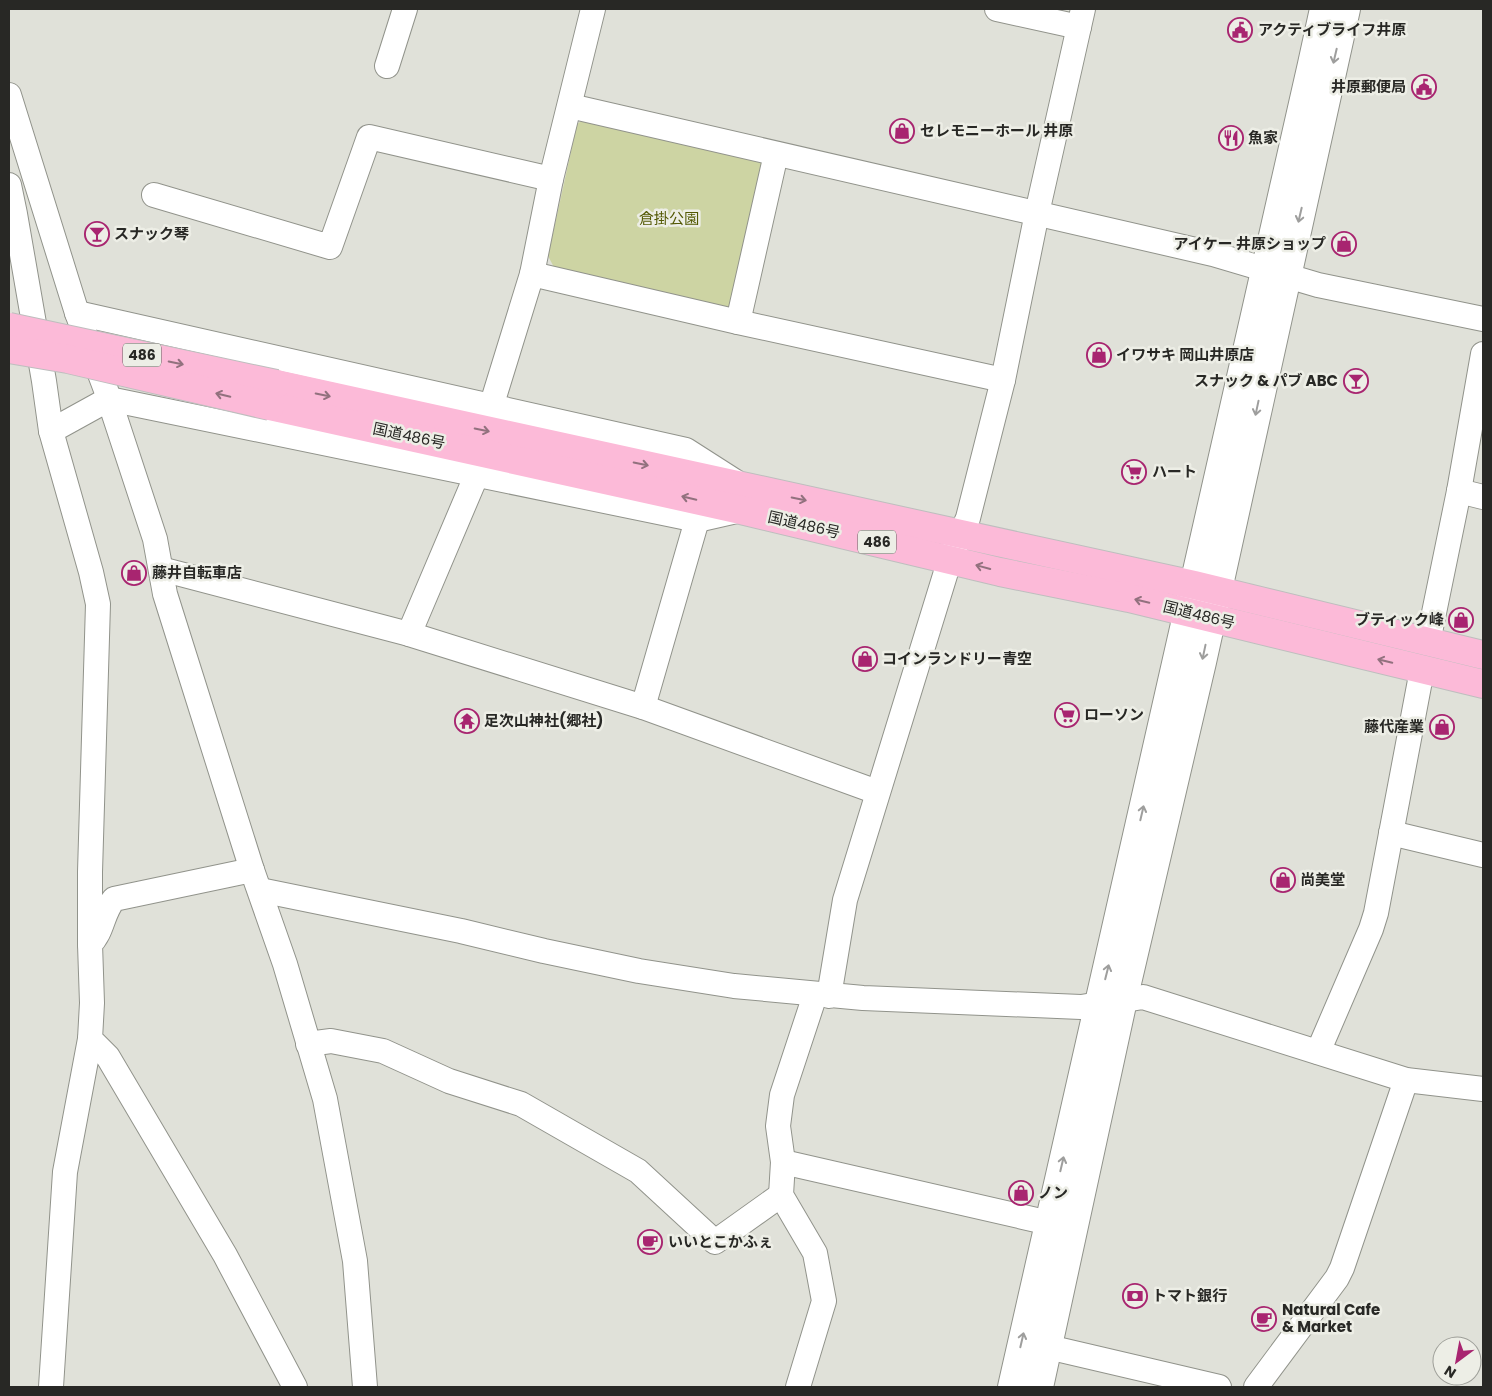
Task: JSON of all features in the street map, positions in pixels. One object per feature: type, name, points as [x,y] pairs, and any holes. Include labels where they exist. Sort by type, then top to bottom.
[{"type":"highway","name":"486","points":[[9,327],[273,395]]},
{"type":"highway","name":"486","points":[[9,349],[273,395]]},
{"type":"highway","name":"国道486号","points":[[273,395],[743,498],[955,547],[1205,588],[1483,655]]},
{"type":"highway","name":"国道486号","points":[[955,547],[1000,572],[1199,615],[1483,684]]},
{"type":"street","points":[[386,66],[405,9]]},
{"type":"street","points":[[491,407],[532,274],[551,179],[593,9]]},
{"type":"street","points":[[798,1387],[824,1301],[816,1253],[781,1195],[783,1162],[778,1126],[782,1095],[822,995],[845,900],[877,792],[955,547],[968,518],[975,495],[1003,380],[1037,213],[1081,18],[997,9]]},
{"type":"street","points":[[1277,272],[1324,9]]},
{"type":"street","points":[[1012,1387],[1061,1226],[1110,1002],[1277,272],[1346,9]]},
{"type":"street","points":[[9,95],[77,313],[109,399],[155,539],[162,569],[165,594],[256,880],[285,964],[325,1099],[355,1261],[366,1387]]},
{"type":"street","points":[[570,106],[1213,254],[1318,285],[1483,320]]},
{"type":"street","points":[[154,195],[330,248],[369,137],[551,179]]},
{"type":"street","points":[[738,322],[776,154]]},
{"type":"street","points":[[10,188],[18,197],[38,244],[46,250],[58,250]]},
{"type":"street","points":[[10,188],[51,431],[91,572],[98,604],[90,872],[92,1003],[90,1040],[65,1172],[51,1387]]},
{"type":"street","points":[[532,274],[738,322],[1003,380]]},
{"type":"street","points":[[51,431],[109,399],[697,520],[743,498],[686,450],[77,313]]},
{"type":"street","points":[[1428,642],[1459,490],[1483,354]]},
{"type":"street","points":[[409,634],[477,474]]},
{"type":"street","points":[[1459,490],[1483,497]]},
{"type":"street","points":[[643,707],[697,520]]},
{"type":"street","points":[[162,569],[409,634],[643,707],[877,792]]},
{"type":"street","points":[[1318,1052],[1376,913],[1422,670]]},
{"type":"street","points":[[1391,833],[1483,855]]},
{"type":"street","points":[[90,944],[97,937],[107,908],[114,899],[256,880],[544,951],[640,971],[734,986],[822,995],[1081,1007],[1143,997],[1406,1080],[1483,1089]]},
{"type":"street","points":[[90,1040],[108,1057],[225,1255],[295,1387]]},
{"type":"street","points":[[308,1044],[331,1041],[383,1051],[449,1081],[521,1104],[638,1171],[715,1242],[781,1195]]},
{"type":"street","points":[[1256,1387],[1337,1278],[1342,1268],[1406,1080]]},
{"type":"street","points":[[783,1162],[1061,1226]]},
{"type":"street","points":[[1039,1387],[1048,1347],[1061,1226]]},
{"type":"street","points":[[1048,1347],[1219,1387]]},
{"type":"green space","name":"倉掛公園","points":[[583,120],[761,161],[764,167],[732,312],[556,271],[548,256],[577,124]]},
{"type":"place","name":"アクティブライフ井原","points":[[1240,30]]},
{"type":"place","name":"井原郵便局","points":[[1424,87]]},
{"type":"place","name":"セレモニーホール 井原","points":[[902,131]]},
{"type":"place","name":"魚家","points":[[1231,138]]},
{"type":"place","name":"スナック琴","points":[[97,234]]},
{"type":"place","name":"アイケー 井原ショップ","points":[[1344,244]]},
{"type":"place","name":"イワサキ 岡山井原店","points":[[1099,355]]},
{"type":"place","name":"スナック & パブ ABC","points":[[1356,381]]},
{"type":"place","name":"ハート","points":[[1134,472]]},
{"type":"place","name":"藤井自転車店","points":[[134,573]]},
{"type":"place","name":"ブティック峰","points":[[1461,620]]},
{"type":"place","name":"コインランドリー青空","points":[[865,659]]},
{"type":"place","name":"ローソン","points":[[1067,715]]},
{"type":"place","name":"足次山神社(郷社)","points":[[467,721]]},
{"type":"place","name":"藤代産業","points":[[1442,727]]},
{"type":"place","name":"尚美堂","points":[[1283,880]]},
{"type":"place","name":"ノン","points":[[1021,1193]]},
{"type":"place","name":"いいとこかふぇ","points":[[650,1242]]},
{"type":"place","name":"トマト銀行","points":[[1135,1296]]},
{"type":"place","name":"Natural Cafe & Market","points":[[1264,1319]]}]
